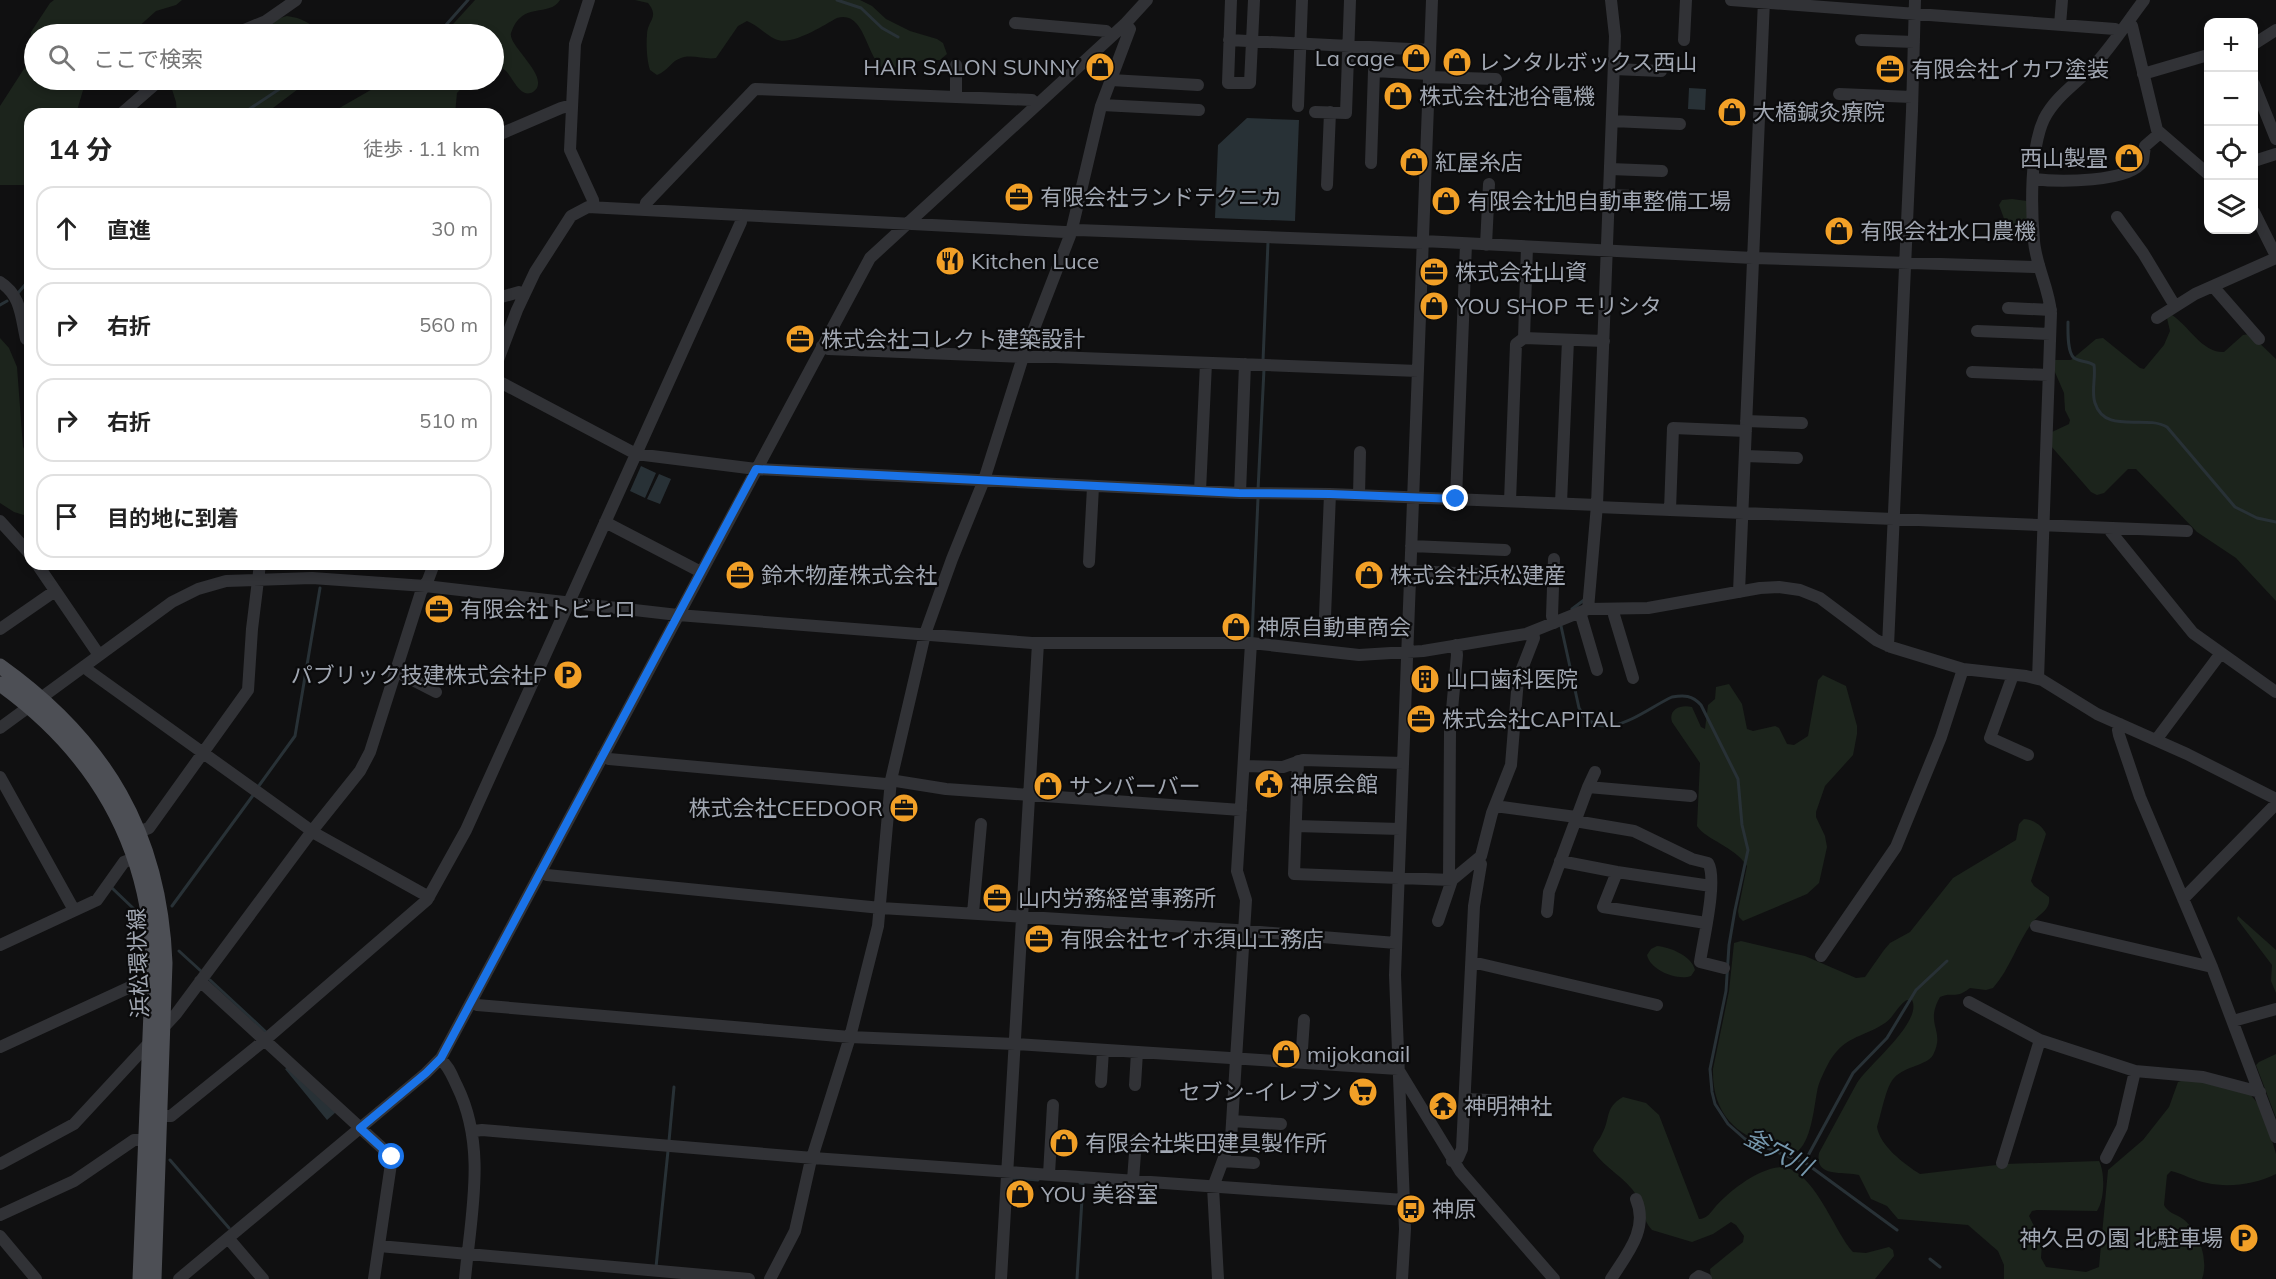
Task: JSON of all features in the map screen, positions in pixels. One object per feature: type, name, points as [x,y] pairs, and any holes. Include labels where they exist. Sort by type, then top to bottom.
[{"type":"main road","name":"浜松環状線","points":[[0,666],[36,702],[95,777],[121,821],[135,858],[150,922],[152,982],[140,1279]]},
{"type":"main road","name":"浜松環状線","points":[[0,684],[36,702],[72,727],[99,760],[122,797],[138,832],[153,878],[162,920],[165,963],[154,1279]]},
{"type":"street","points":[[259,24],[296,0]]},
{"type":"street","points":[[588,0],[575,44],[570,150],[594,207]]},
{"type":"street","points":[[179,1279],[440,1059],[870,258],[1125,24],[1147,0]]},
{"type":"street","points":[[1231,0],[1228,82],[1250,83],[1254,0]]},
{"type":"street","points":[[1298,106],[1302,0]]},
{"type":"street","points":[[1315,112],[1346,113],[1350,0]]},
{"type":"street","points":[[1402,1279],[1406,1240],[1395,985],[1432,0]]},
{"type":"street","points":[[1597,670],[1584,610],[1597,506],[1616,36],[1611,0]]},
{"type":"street","points":[[1684,40],[1686,0]]},
{"type":"street","points":[[1731,0],[2115,29],[2132,26],[2157,130],[2204,171]]},
{"type":"street","points":[[1888,646],[1915,0]]},
{"type":"street","points":[[2060,25],[2062,0]]},
{"type":"street","points":[[2038,679],[2051,310],[2034,244],[2034,178],[2037,141],[2048,112],[2059,97],[2096,63],[2144,0]]},
{"type":"street","points":[[1739,592],[1764,1]]},
{"type":"street","points":[[1015,23],[1106,31],[1111,36]]},
{"type":"street","points":[[770,1279],[795,1231],[813,1158],[850,1037],[878,926],[891,782],[925,634],[984,480],[1023,357],[1071,231],[1102,105],[1130,29],[1125,24]]},
{"type":"street","points":[[2258,41],[2276,30]]},
{"type":"street","points":[[1229,40],[1430,50]]},
{"type":"street","points":[[1861,40],[1914,42]]},
{"type":"street","points":[[2143,74],[2204,56]]},
{"type":"street","points":[[956,65],[957,97]]},
{"type":"street","points":[[1614,69],[1661,71]]},
{"type":"street","points":[[1371,163],[1374,71],[1496,79]]},
{"type":"street","points":[[1111,80],[1198,85]]},
{"type":"street","points":[[645,209],[646,203],[754,89],[1032,100],[1036,105]]},
{"type":"street","points":[[128,108],[149,90]]},
{"type":"street","points":[[1839,94],[1912,97]]},
{"type":"street","points":[[2258,96],[2276,139]]},
{"type":"street","points":[[504,132],[572,105]]},
{"type":"street","points":[[1102,105],[1199,110]]},
{"type":"street","points":[[1327,185],[1330,112]]},
{"type":"street","points":[[1612,121],[1680,124]]},
{"type":"street","points":[[2034,178],[2069,182],[2108,177],[2135,169],[2143,161],[2145,146],[2160,133]]},
{"type":"street","points":[[2258,159],[2276,154]]},
{"type":"street","points":[[1610,170],[1662,171]]},
{"type":"street","points":[[1486,245],[1489,184]]},
{"type":"street","points":[[1609,195],[1660,197]]},
{"type":"street","points":[[504,345],[524,294],[566,223],[579,211],[594,207],[904,225],[1423,242],[1753,258],[2034,267],[2039,265]]},
{"type":"street","points":[[159,1116],[171,1116],[265,1040],[429,897],[466,830],[736,233],[741,215]]},
{"type":"street","points":[[2117,217],[2143,253],[2175,306]]},
{"type":"street","points":[[2157,318],[2214,286],[2276,257],[2258,222]]},
{"type":"street","points":[[1456,499],[1466,244]]},
{"type":"street","points":[[1524,338],[1527,247]]},
{"type":"street","points":[[0,282],[8,286],[19,302],[24,328]]},
{"type":"street","points":[[2214,286],[2259,339]]},
{"type":"street","points":[[504,296],[519,292],[524,294]]},
{"type":"street","points":[[2008,308],[2051,310]]},
{"type":"street","points":[[1977,331],[2050,334]]},
{"type":"street","points":[[1510,501],[1516,344],[1524,338],[1604,341]]},
{"type":"street","points":[[1561,503],[1568,340]]},
{"type":"street","points":[[822,346],[828,349],[1418,371]]},
{"type":"street","points":[[1200,492],[1206,363]]},
{"type":"street","points":[[1239,493],[1245,364]]},
{"type":"street","points":[[1972,372],[2049,375]]},
{"type":"street","points":[[504,384],[636,454],[756,469],[1200,492],[1413,497],[2187,531]]},
{"type":"street","points":[[1670,510],[1673,428],[1802,423]]},
{"type":"street","points":[[1359,495],[1360,452]]},
{"type":"street","points":[[1745,456],[1797,458]]},
{"type":"street","points":[[1089,562],[1093,486]]},
{"type":"street","points":[[1325,616],[1330,494]]},
{"type":"street","points":[[0,521],[24,547]]},
{"type":"street","points":[[605,522],[701,572]]},
{"type":"street","points":[[2111,528],[2111,532],[2193,633],[2276,692]]},
{"type":"street","points":[[1411,546],[1505,550]]},
{"type":"street","points":[[1554,559],[1552,616],[1554,623]]},
{"type":"street","points":[[41,570],[99,655]]},
{"type":"street","points":[[138,832],[149,828],[248,690],[259,570]]},
{"type":"street","points":[[0,1164],[74,1124],[162,1029],[367,759],[395,671],[432,570]]},
{"type":"street","points":[[1410,571],[1481,574]]},
{"type":"street","points":[[0,728],[172,602],[212,584],[258,579],[312,578],[425,586],[678,615],[1038,643],[1251,644],[1359,655],[1407,652],[1533,632],[1584,610],[1658,607],[1779,587],[1810,594],[1829,604],[1876,640],[1888,646],[1964,669],[2038,679],[2088,709],[2276,799]]},
{"type":"street","points":[[0,629],[56,591]]},
{"type":"street","points":[[1614,609],[1633,678]]},
{"type":"street","points":[[1298,762],[1294,874],[1451,880],[1481,856],[1495,806],[1511,765],[1518,679],[1534,638],[1533,632]]},
{"type":"street","points":[[1001,1279],[1038,643]]},
{"type":"street","points":[[1218,1279],[1213,1187],[1231,1139],[1246,900],[1237,871],[1251,644]]},
{"type":"street","points":[[1438,921],[1451,880],[1450,732],[1456,645]]},
{"type":"street","points":[[2156,740],[2221,653]]},
{"type":"street","points":[[85,666],[312,831],[429,897]]},
{"type":"street","points":[[1821,956],[1896,847],[1941,737],[1964,669]]},
{"type":"street","points":[[395,671],[436,692]]},
{"type":"street","points":[[2013,675],[1990,738],[2028,755]]},
{"type":"street","points":[[2120,724],[2119,735],[2133,780],[2212,966],[2275,1131]]},
{"type":"street","points":[[603,755],[609,759],[886,784],[896,781],[946,789],[1029,796],[1241,810]]},
{"type":"street","points":[[1244,766],[1283,767],[1303,760],[1403,763]]},
{"type":"street","points":[[1547,912],[1549,892],[1575,819],[1595,772]]},
{"type":"street","points":[[0,777],[74,910]]},
{"type":"street","points":[[1588,787],[1691,796]]},
{"type":"street","points":[[2183,899],[2276,804]]},
{"type":"street","points":[[1495,806],[1634,831],[1692,859],[1705,861],[1711,869],[1711,886],[1700,962],[1724,968]]},
{"type":"street","points":[[973,914],[981,824]]},
{"type":"street","points":[[1296,826],[1400,829]]},
{"type":"street","points":[[0,945],[98,900],[124,862],[135,858]]},
{"type":"street","points":[[1452,1161],[1458,1158],[1461,1149],[1466,1099],[1474,906],[1481,864],[1477,860]]},
{"type":"street","points":[[1560,861],[1711,886]]},
{"type":"street","points":[[541,871],[547,874],[881,908],[1396,943]]},
{"type":"street","points":[[1617,872],[1603,907],[1707,923]]},
{"type":"street","points":[[2036,926],[2212,966]]},
{"type":"street","points":[[1472,962],[1657,1005]]},
{"type":"street","points":[[200,981],[392,1157],[375,1279]]},
{"type":"street","points":[[0,1047],[141,982],[152,982]]},
{"type":"street","points":[[471,1002],[477,1005],[850,1037],[1015,1044],[1398,1069]]},
{"type":"street","points":[[1969,1002],[2040,1040],[2135,1071],[2197,1076],[2260,1092]]},
{"type":"street","points":[[2233,1021],[2276,1009]]},
{"type":"street","points":[[1301,1063],[1304,1020]]},
{"type":"street","points":[[2002,1163],[2040,1040]]},
{"type":"street","points":[[1101,1082],[1103,1050]]},
{"type":"street","points":[[1135,1085],[1137,1052]]},
{"type":"street","points":[[440,1059],[447,1065],[462,1095],[474,1131],[476,1156],[465,1279]]},
{"type":"street","points":[[1398,1069],[1452,1161],[1554,1279]]},
{"type":"street","points":[[2106,1158],[2122,1127],[2135,1071]]},
{"type":"street","points":[[1466,1099],[1511,1101]]},
{"type":"street","points":[[1049,1174],[1053,1105]]},
{"type":"street","points":[[1232,1120],[1281,1124]]},
{"type":"street","points":[[474,1131],[813,1158],[1404,1200]]},
{"type":"street","points":[[0,1215],[74,1181],[134,1140],[146,1140]]},
{"type":"street","points":[[1133,1180],[1136,1140]]},
{"type":"street","points":[[1223,1161],[1254,1163]]},
{"type":"street","points":[[1611,1279],[1640,1230],[1640,1209],[1636,1199]]},
{"type":"street","points":[[0,1236],[36,1279]]},
{"type":"street","points":[[228,1238],[263,1279]]},
{"type":"street","points":[[379,1246],[749,1279]]},
{"type":"street","points":[[1695,1279],[1699,1276],[1706,1279]]},
{"type":"shaded area","points":[[54,0],[182,0],[176,5],[156,11],[142,24],[36,24]]},
{"type":"shaded area","points":[[475,0],[560,0],[549,8],[522,16],[511,33],[514,44],[530,64],[537,78],[538,86],[533,92],[524,93],[504,70],[504,24],[453,24]]},
{"type":"shaded area","points":[[635,0],[860,0],[872,6],[886,19],[910,31],[937,39],[943,43],[947,54],[940,60],[923,60],[885,70],[873,56],[860,28],[847,17],[837,18],[798,38],[782,41],[771,37],[747,21],[738,26],[716,58],[681,58],[657,75],[650,70],[647,53],[648,30],[653,12],[648,3]]},
{"type":"shaded area","points":[[287,16],[297,18],[309,24],[271,24]]},
{"type":"shaded area","points":[[24,69],[24,90],[83,90],[78,108],[24,108],[24,185],[0,185],[0,106]]},
{"type":"shaded area","points":[[1689,88],[1706,89],[1705,110],[1688,109]]},
{"type":"shaded area","points":[[172,90],[297,90],[273,108],[176,108]]},
{"type":"shaded area","points":[[371,90],[460,90],[457,93],[456,108],[339,108]]},
{"type":"shaded area","points":[[1247,118],[1299,120],[1295,221],[1215,218],[1218,145]]},
{"type":"shaded area","points":[[2002,200],[2027,201],[2028,228],[2022,234],[2014,235],[2009,232],[1999,205]]},
{"type":"shaded area","points":[[2172,315],[2202,344],[2216,351],[2224,352],[2243,335],[2250,334],[2276,359],[2276,601],[2236,558],[2197,532],[2136,469],[2128,469],[2104,493],[2097,495],[2091,492],[2051,446],[2052,432],[2069,424],[2070,420],[2065,410],[2064,393],[2054,370],[2055,360],[2071,360],[2096,339],[2103,338],[2144,369],[2164,345],[2170,331],[2167,318]]},
{"type":"shaded area","points":[[0,338],[9,348],[17,367],[24,449],[24,515],[0,503]]},
{"type":"shaded area","points":[[641,466],[656,473],[645,498],[630,491]]},
{"type":"shaded area","points":[[659,474],[671,479],[660,504],[647,499]]},
{"type":"shaded area","points":[[1823,675],[1846,686],[1857,734],[1853,755],[1825,786],[1816,812],[1827,847],[1819,883],[1807,894],[1743,921],[1738,911],[1747,866],[1735,853],[1697,826],[1700,763],[1672,722],[1672,714],[1676,708],[1692,707],[1701,727],[1705,729],[1708,705],[1715,699],[1716,687],[1729,684],[1742,704],[1747,729],[1753,731],[1775,726],[1779,728],[1787,744],[1794,745],[1808,736],[1818,680]]},
{"type":"shaded area","points":[[2024,819],[2037,824],[2046,834],[2031,881],[2049,897],[2048,905],[2032,923],[1993,988],[1986,990],[1970,988],[1961,994],[1940,997],[1934,1014],[1937,1039],[1933,1055],[1926,1061],[1899,1074],[1891,1082],[1877,1127],[1879,1134],[1894,1154],[1920,1174],[2005,1164],[2099,1161],[2103,1186],[2102,1200],[2097,1211],[2037,1210],[2032,1211],[2029,1216],[2042,1242],[2041,1258],[2046,1267],[2086,1272],[2099,1267],[2108,1170],[2143,1140],[2169,1107],[2178,1082],[2190,1078],[2250,1094],[2259,1105],[2270,1133],[2276,1154],[2276,1174],[2251,1183],[2233,1185],[2202,1182],[2171,1171],[2167,1175],[2164,1205],[2170,1212],[2189,1224],[2198,1238],[2204,1263],[2202,1279],[2004,1279],[2004,1265],[1998,1251],[1968,1225],[1898,1219],[1887,1206],[1871,1199],[1859,1175],[1831,1172],[1821,1166],[1819,1153],[1857,1083],[1910,1020],[1913,1009],[1912,1000],[1904,1002],[1885,1023],[1839,1048],[1825,1069],[1818,1086],[1808,1133],[1801,1148],[1796,1152],[1774,1147],[1747,1136],[1728,1120],[1716,1098],[1713,1069],[1729,991],[1734,943],[1741,941],[1805,956],[1856,978],[1865,977],[1890,943],[1910,932],[1953,878],[2016,840],[2019,824]]},
{"type":"shaded area","points":[[2238,916],[2276,950],[2276,993],[2271,981],[2272,965],[2237,919]]},
{"type":"shaded area","points":[[1657,946],[1674,950],[1690,960],[1695,970],[1691,976],[1672,976],[1653,965],[1647,955]]},
{"type":"shaded area","points":[[2276,1054],[2276,1118],[2256,1065]]},
{"type":"shaded area","points":[[288,1067],[336,1112],[327,1120],[285,1069]]},
{"type":"shaded area","points":[[1623,1097],[1646,1103],[1659,1115],[1699,1219],[1711,1213],[1728,1194],[1750,1178],[1766,1170],[1787,1168],[1799,1174],[1810,1185],[1853,1252],[1866,1253],[1889,1247],[1893,1250],[1894,1256],[1875,1279],[1711,1279],[1710,1269],[1743,1242],[1744,1236],[1736,1225],[1731,1222],[1713,1234],[1692,1242],[1652,1230],[1632,1190],[1593,1151],[1605,1128],[1610,1109]]},
{"type":"waterway","points":[[447,24],[468,0]]},
{"type":"waterway","points":[[837,0],[861,8],[882,28],[898,37]]},
{"type":"waterway","points":[[251,108],[278,90]]},
{"type":"waterway","points":[[1263,361],[1268,242]]},
{"type":"waterway","points":[[18,293],[24,286]]},
{"type":"waterway","points":[[0,305],[7,301]]},
{"type":"waterway","points":[[2068,322],[2068,341],[2072,355],[2076,359],[2094,365],[2094,398],[2100,413],[2116,421],[2148,422],[2167,427],[2235,507],[2257,518],[2276,522]]},
{"type":"waterway","points":[[1258,490],[1264,369]]},
{"type":"waterway","points":[[1252,637],[1258,498]]},
{"type":"waterway","points":[[258,787],[295,736],[320,588]]},
{"type":"waterway","points":[[1572,609],[1584,600]]},
{"type":"waterway","points":[[1561,626],[1579,708],[1588,720],[1599,725],[1611,726],[1637,717],[1672,697],[1691,698],[1701,705],[1738,779],[1742,825],[1748,850],[1735,910],[1729,945],[1726,991],[1710,1069],[1715,1104],[1728,1124],[1745,1139],[1807,1164],[1897,1230]]},
{"type":"waterway","points":[[172,906],[254,794]]},
{"type":"waterway","points":[[112,888],[134,909]]},
{"type":"waterway","points":[[179,951],[202,972]]},
{"type":"waterway","points":[[1804,1163],[1853,1073],[1887,1038],[1916,990],[1947,961]]},
{"type":"waterway","points":[[210,980],[267,1033]]},
{"type":"waterway","points":[[669,1141],[674,1087]]},
{"type":"waterway","points":[[656,1267],[668,1151]]},
{"type":"waterway","points":[[170,1160],[229,1228]]},
{"type":"waterway","points":[[1012,1178],[1038,1180]]},
{"type":"waterway","points":[[1077,1279],[1083,1183],[1080,1183]]},
{"type":"waterway","name":"釜穴川","points":[[1930,1259],[1940,1267]]},
{"type":"place","name":"La cage","points":[[1416,58]]},
{"type":"place","name":"レンタルボックス西山","points":[[1457,62]]},
{"type":"place","name":"HAIR SALON SUNNY","points":[[1100,67]]},
{"type":"place","name":"有限会社イカワ塗装","points":[[1890,69]]},
{"type":"place","name":"株式会社池谷電機","points":[[1398,96]]},
{"type":"place","name":"大橋鍼灸療院","points":[[1732,112]]},
{"type":"place","name":"西山製畳","points":[[2129,158]]},
{"type":"place","name":"紅屋糸店","points":[[1414,162]]},
{"type":"place","name":"有限会社ランドテクニカ","points":[[1019,197]]},
{"type":"place","name":"有限会社旭自動車整備工場","points":[[1446,201]]},
{"type":"place","name":"有限会社水口農機","points":[[1839,231]]},
{"type":"place","name":"Kitchen Luce","points":[[950,261]]},
{"type":"place","name":"株式会社山資","points":[[1434,272]]},
{"type":"place","name":"YOU SHOP モリシタ","points":[[1434,306]]},
{"type":"place","name":"株式会社コレクト建築設計","points":[[800,339]]},
{"type":"place","name":"鈴木物産株式会社","points":[[740,575]]},
{"type":"place","name":"株式会社浜松建産","points":[[1369,575]]},
{"type":"place","name":"有限会社トビヒロ","points":[[439,609]]},
{"type":"place","name":"神原自動車商会","points":[[1236,627]]},
{"type":"place","name":"パブリック技建株式会社P","points":[[568,675]]},
{"type":"place","name":"山口歯科医院","points":[[1425,679]]},
{"type":"place","name":"株式会社CAPITAL","points":[[1421,719]]},
{"type":"place","name":"神原会館","points":[[1269,784]]},
{"type":"place","name":"サンバーバー","points":[[1048,786]]},
{"type":"place","name":"株式会社CEEDOOR","points":[[904,808]]},
{"type":"place","name":"山内労務経営事務所","points":[[997,898]]},
{"type":"place","name":"有限会社セイホ須山工務店","points":[[1039,939]]},
{"type":"place","name":"mijokanail","points":[[1286,1054]]},
{"type":"place","name":"セブン-イレブン","points":[[1363,1092]]},
{"type":"place","name":"神明神社","points":[[1443,1106]]},
{"type":"place","name":"有限会社柴田建具製作所","points":[[1064,1143]]},
{"type":"place","name":"YOU 美容室","points":[[1020,1194]]},
{"type":"place","name":"神原","points":[[1411,1209]]},
{"type":"place","name":"神久呂の園 北駐車場","points":[[2244,1238]]},
{"type":"route","points":[[392,1157],[360,1128],[441,1058],[756,469],[1239,493],[1456,499]]}]
